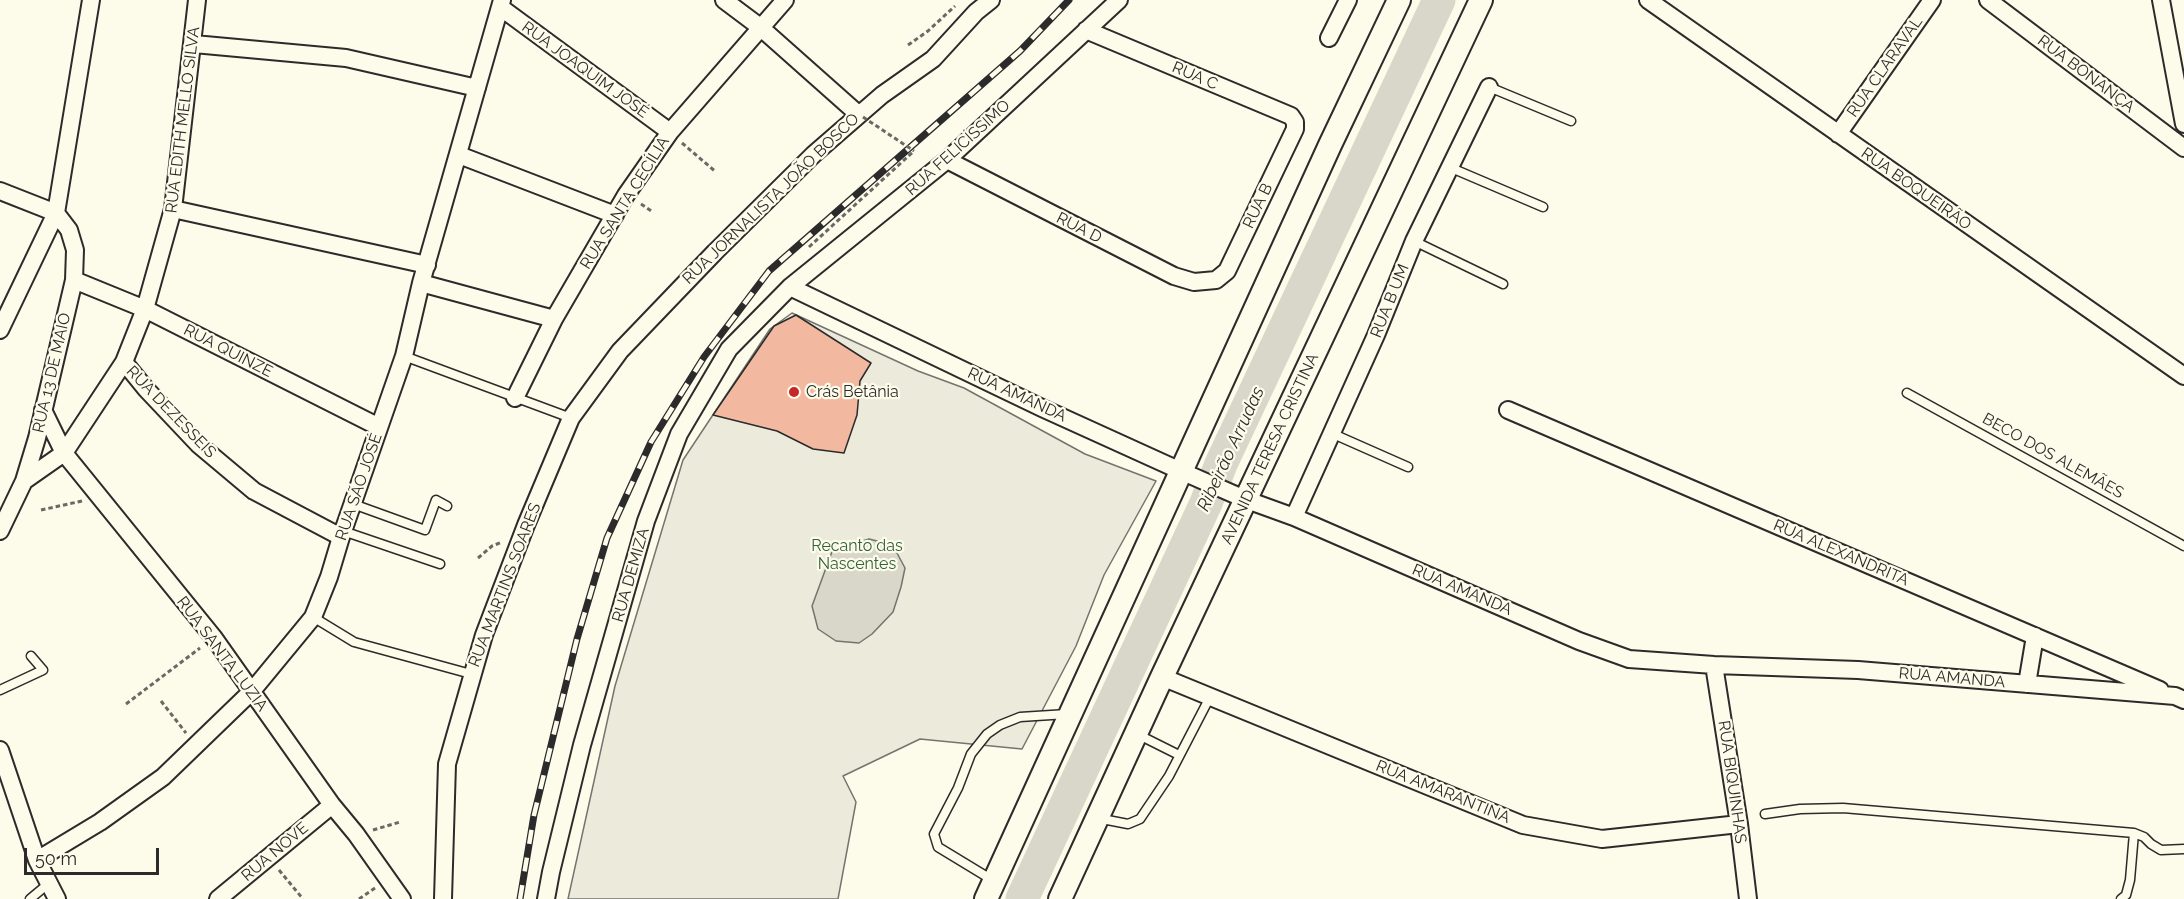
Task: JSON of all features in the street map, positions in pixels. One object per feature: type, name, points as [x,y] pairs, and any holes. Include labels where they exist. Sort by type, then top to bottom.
[{"type":"main road","points":[[990,890],[1071,714],[1191,475],[1330,145],[1399,0]]},
{"type":"main road","name":"AVENIDA TERESA CRISTINA","points":[[1060,899],[1162,677],[1239,496],[1482,0]]},
{"type":"street","points":[[0,330],[56,213],[91,0]]},
{"type":"street","name":"RUA EDITH MELLO SILVA","points":[[24,482],[64,453],[124,362],[146,309],[173,208],[194,44],[197,0]]},
{"type":"street","points":[[724,0],[760,27],[860,116]]},
{"type":"street","name":"RUA SANTA CECÍLIA","points":[[515,398],[554,319],[615,215],[670,132],[785,0]]},
{"type":"street","name":"RUA JORNALISTA JOÃO BOSCO","points":[[571,418],[620,351],[664,303],[814,154],[933,59],[976,12],[991,0]]},
{"type":"street","name":"RUA FELICÍSSIMO","points":[[790,287],[947,160],[1119,0]]},
{"type":"street","points":[[1329,39],[1348,0]]},
{"type":"street","name":"RUA BOQUEIRÃO","points":[[1648,0],[2184,376]]},
{"type":"street","name":"RUA CLARAVAL","points":[[1838,134],[1932,0]]},
{"type":"street","name":"RUA BONANÇA","points":[[1988,0],[2184,148]]},
{"type":"street","points":[[2161,0],[2184,124]]},
{"type":"street","name":"RUA SÃO JOSÉ","points":[[37,860],[100,822],[163,777],[252,691],[313,617],[329,577],[404,356],[421,284],[501,3]]},
{"type":"street","name":"RUA JOAQUIM JOSÉ","points":[[501,3],[670,132]]},
{"type":"street","name":"RUA C","points":[[1086,30],[1291,116],[1295,122],[1295,129]]},
{"type":"street","points":[[194,44],[346,58],[477,88]]},
{"type":"street","name":"RUA B UM","points":[[1294,517],[1376,335],[1414,241],[1489,87]]},
{"type":"street","name":"RUA B","points":[[1216,280],[1227,271],[1295,129]]},
{"type":"street","points":[[459,155],[615,215]]},
{"type":"street","name":"RUA D","points":[[947,160],[1174,276],[1194,282],[1216,280]]},
{"type":"street","points":[[0,191],[56,213]]},
{"type":"street","points":[[173,208],[427,265]]},
{"type":"street","name":"RUA 13 DE MAIO","points":[[0,531],[24,482],[38,438],[74,280],[75,250],[69,230],[56,213]]},
{"type":"street","name":"RUA QUINZE","points":[[74,280],[146,309],[379,428]]},
{"type":"street","points":[[421,284],[554,319]]},
{"type":"street","name":"RUA AMANDA","points":[[790,287],[1042,408],[1191,475],[1579,640],[1629,659],[1714,665],[1858,670],[2179,698]]},
{"type":"street","name":"RUA DEMIZA","points":[[546,899],[589,722],[646,520],[680,434],[729,349],[790,287]]},
{"type":"street","name":"RUA DEZESSEIS","points":[[124,362],[198,444],[254,491],[342,534]]},
{"type":"street","name":"RUA SANTA LUZIA","points":[[43,410],[64,453],[214,638],[332,805],[356,834],[402,899]]},
{"type":"street","name":"RUA ALEXANDRITA","points":[[1508,410],[2179,698]]},
{"type":"street","name":"RUA MARTINS SOARES","points":[[443,899],[447,764],[484,635],[571,418]]},
{"type":"street","points":[[2027,684],[2035,636]]},
{"type":"street","name":"RUA BIQUINHAS","points":[[1714,665],[1739,824],[1748,899]]},
{"type":"street","name":"RUA AMARANTINA","points":[[1162,677],[1523,825],[1602,839],[1739,824]]},
{"type":"street","points":[[0,753],[37,860],[57,899]]},
{"type":"street","name":"RUA NOVE","points":[[218,899],[332,805]]},
{"type":"lane","points":[[1489,87],[1571,121]]},
{"type":"lane","points":[[1449,167],[1543,207]]},
{"type":"lane","points":[[1414,241],[1503,284]]},
{"type":"lane","points":[[404,356],[571,418]]},
{"type":"lane","name":"BECO DOS ALEMÃES","points":[[1906,393],[2184,546]]},
{"type":"lane","points":[[1330,433],[1408,467]]},
{"type":"lane","points":[[353,504],[425,530],[436,500],[447,506]]},
{"type":"lane","points":[[342,534],[440,564]]},
{"type":"lane","points":[[313,617],[354,642],[471,674]]},
{"type":"lane","points":[[0,690],[43,670],[31,656]]},
{"type":"lane","points":[[1097,818],[1128,824],[1140,819],[1179,755],[1210,697]]},
{"type":"lane","points":[[990,890],[938,847],[934,834],[958,788],[971,754],[987,734],[1000,725],[1020,717],[1071,714]]},
{"type":"lane","points":[[1136,734],[1179,755]]},
{"type":"lane","points":[[1765,814],[1800,809],[1842,808],[2134,833],[2144,837],[2161,850],[2184,849]]},
{"type":"lane","points":[[2121,899],[2126,895],[2130,880],[2134,833]]},
{"type":"lane","points":[[30,899],[48,884]]},
{"type":"path","points":[[908,45],[928,31],[955,6]]},
{"type":"path","points":[[860,116],[914,151]]},
{"type":"path","points":[[670,132],[716,172]]},
{"type":"path","points":[[41,510],[99,498]]},
{"type":"path","points":[[478,558],[492,546],[501,542],[518,547]]},
{"type":"path","points":[[126,704],[214,638]]},
{"type":"path","points":[[161,701],[196,747]]},
{"type":"path","points":[[356,834],[400,822]]},
{"type":"path","points":[[269,857],[303,899]]},
{"type":"green space","name":"Recanto das Nascentes","points":[[792,313],[918,371],[964,388],[1085,454],[1156,481],[1104,575],[1076,646],[1022,749],[920,739],[843,776],[856,802],[838,899],[568,899],[615,686],[683,460],[770,329]]},
{"type":"shaded area","points":[[869,539],[885,543],[897,553],[905,568],[893,612],[872,634],[859,643],[836,641],[818,629],[812,606],[833,549],[847,549]]},
{"type":"building","name":"Crás Betânia","points":[[796,315],[871,363],[860,381],[857,415],[844,453],[813,449],[777,431],[713,415],[774,326]]},
{"type":"waterway","name":"Ribeirão Arrudas","points":[[1022,899],[1206,503],[1221,464],[1439,0]]},
{"type":"railway","points":[[520,899],[534,815],[577,639],[607,538],[651,442],[704,357],[769,271],[1020,51],[1069,0]]},
{"type":"place","name":"Crás Betânia","points":[[794,392]]}]
